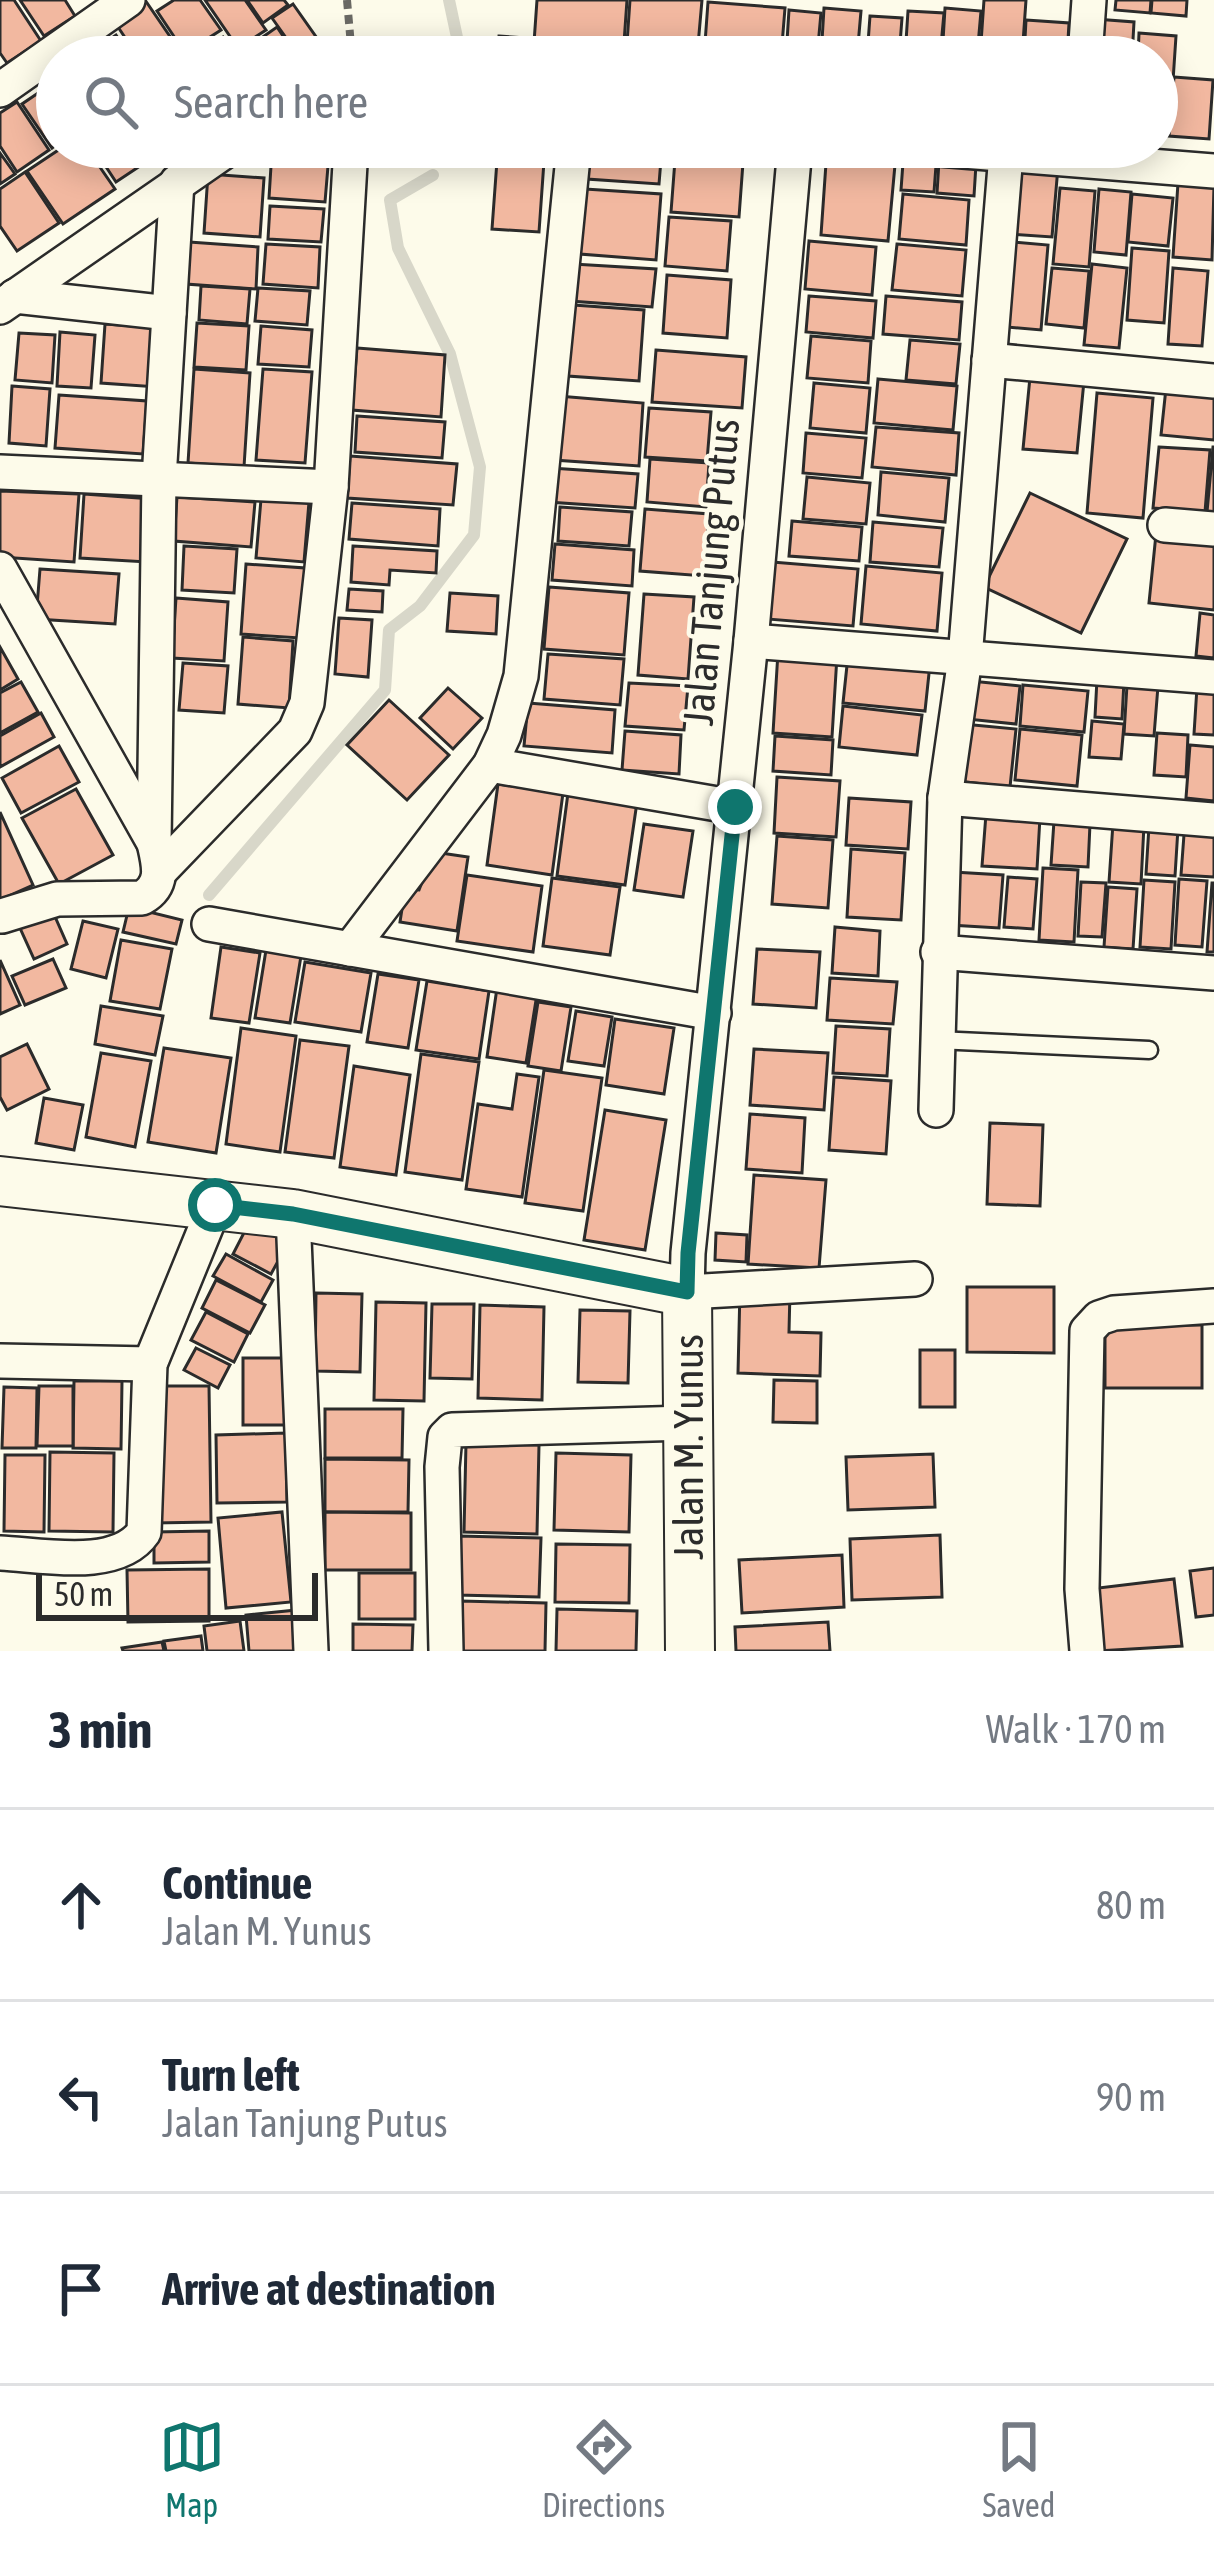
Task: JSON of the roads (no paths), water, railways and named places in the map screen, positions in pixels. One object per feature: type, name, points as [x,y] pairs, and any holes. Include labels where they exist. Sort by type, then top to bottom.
[{"type":"street","points":[[77,36],[128,0]]},
{"type":"street","points":[[1086,36],[1089,0]]},
{"type":"street","points":[[0,90],[36,65]]},
{"type":"street","points":[[1178,167],[1214,172]]},
{"type":"street","points":[[8,302],[199,168]]},
{"type":"street","points":[[157,857],[295,731],[307,703],[331,487],[350,168]]},
{"type":"street","points":[[350,949],[490,765],[504,735],[520,676],[572,168]]},
{"type":"street","name":"Jalan Tanjung Putus","points":[[687,1292],[793,168]]},
{"type":"street","points":[[936,1110],[945,799],[965,658],[1005,168]]},
{"type":"street","points":[[2,916],[57,899],[142,898],[154,890],[159,478],[177,182]]},
{"type":"street","points":[[8,302],[169,313]]},
{"type":"street","points":[[989,360],[1214,381]]},
{"type":"street","points":[[0,472],[331,487]]},
{"type":"street","points":[[1165,526],[1214,529]]},
{"type":"street","points":[[0,569],[157,857]]},
{"type":"street","points":[[751,641],[1214,677]]},
{"type":"street","points":[[490,765],[735,807]]},
{"type":"street","points":[[945,799],[1214,820]]},
{"type":"street","points":[[209,924],[714,1013]]},
{"type":"street","points":[[938,952],[1214,974]]},
{"type":"street","name":"Jalan M. Yunus","points":[[0,1181],[293,1214],[687,1292],[690,1651]]},
{"type":"street","points":[[1,1555],[108,1557],[136,1544],[144,1532],[150,1364],[215,1205]]},
{"type":"street","points":[[293,1214],[311,1651]]},
{"type":"street","points":[[687,1292],[915,1279]]},
{"type":"street","points":[[1087,1651],[1082,1589],[1087,1331],[1092,1322],[1114,1313],[1214,1306]]},
{"type":"street","points":[[0,1360],[150,1364]]},
{"type":"street","points":[[446,1651],[442,1466],[445,1437],[452,1430],[686,1423]]},
{"type":"lane","points":[[937,1040],[1149,1049]]},
{"type":"waterway","points":[[449,0],[457,36]]},
{"type":"waterway","points":[[209,895],[385,690],[389,630],[420,606],[474,535],[480,467],[450,354],[398,248],[390,200],[433,175]]}]
